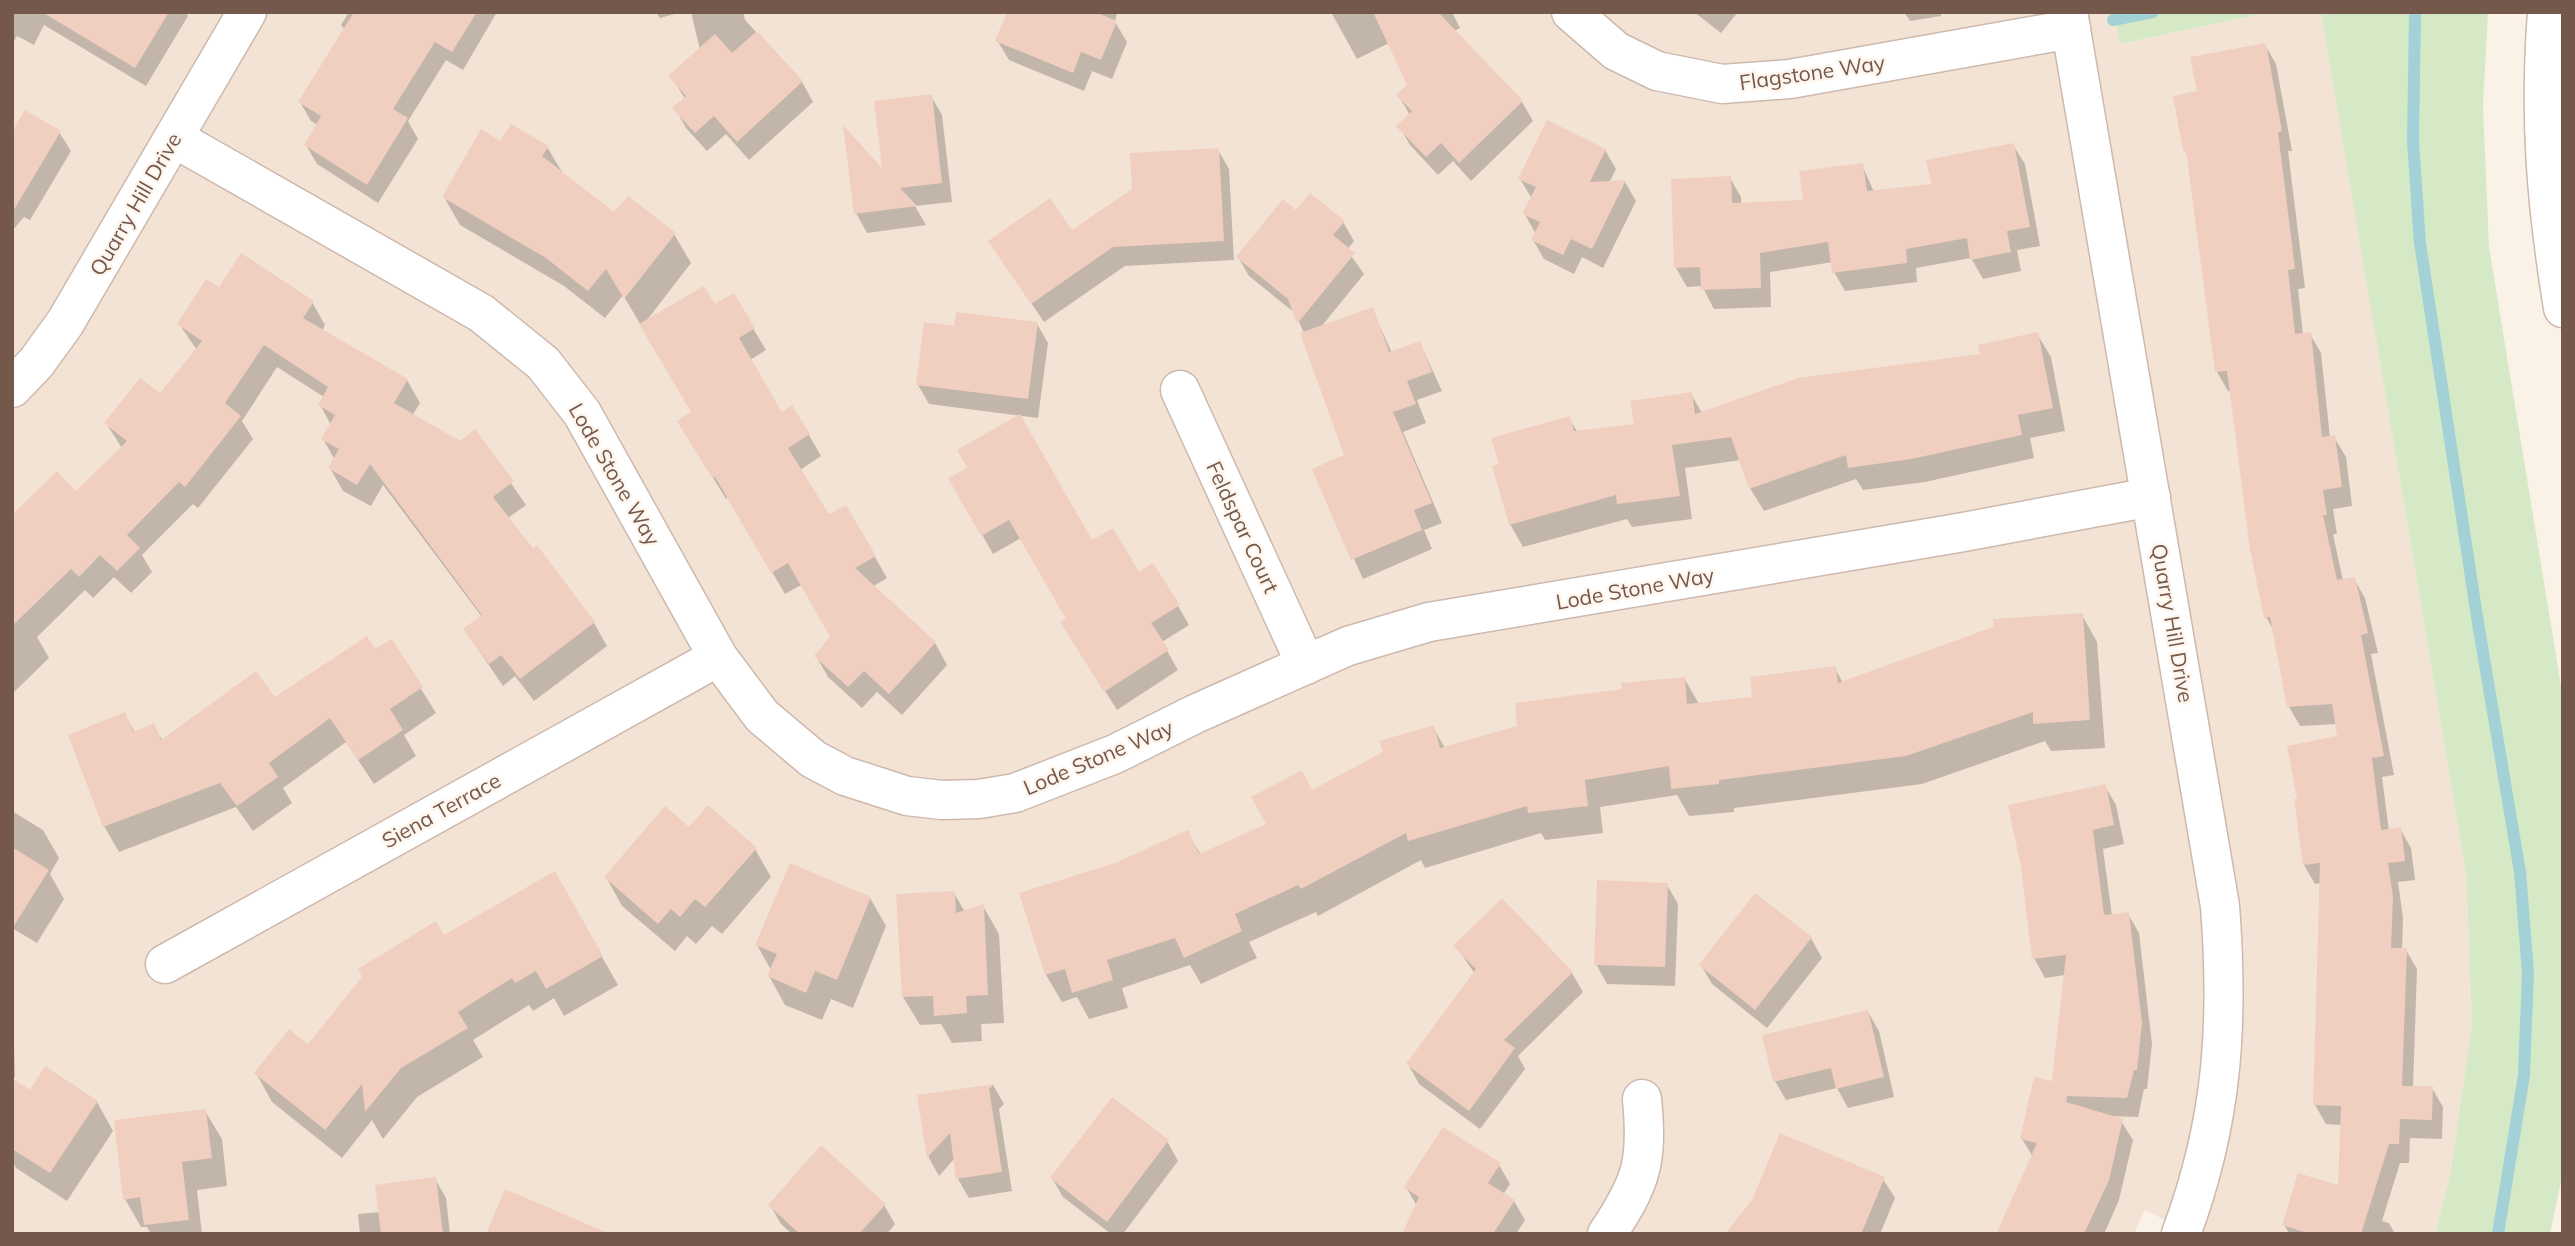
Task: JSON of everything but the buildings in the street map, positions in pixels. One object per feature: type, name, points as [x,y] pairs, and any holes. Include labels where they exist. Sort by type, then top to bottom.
[{"type":"street","name":"Quarry Hill Drive","points":[[12,388],[36,363],[65,323],[247,12]]},
{"type":"street","name":"Flagstone Way","points":[[1571,12],[1608,45],[1646,66],[1679,78],[1721,84],[1790,79],[2069,20]]},
{"type":"street","points":[[2547,12],[2542,142],[2547,204],[2563,308]]},
{"type":"street","name":"Quarry Hill Drive","points":[[2069,20],[2220,906],[2226,995],[2222,1062],[2209,1145],[2199,1184],[2181,1234]]},
{"type":"street","name":"Lode Stone Way","points":[[174,138],[481,313],[543,363],[582,413],[718,657],[762,716],[813,759],[845,776],[877,787],[942,800],[979,799],[1015,793],[1062,778],[1307,665],[1387,633],[1429,622],[1944,535],[2151,497]]},
{"type":"street","name":"Feldspar Court","points":[[1180,390],[1307,665]]},
{"type":"street","name":"Siena Terrace","points":[[165,964],[718,657]]},
{"type":"street","points":[[1608,1234],[1643,1169],[1645,1132],[1642,1099]]},
{"type":"shaded area","points":[[12,12],[2114,12],[2121,44],[2270,12],[2321,12],[2466,873],[2472,1023],[2450,1176],[2435,1234],[2193,1234],[2145,1210],[2134,1234],[12,1234]]},
{"type":"green space","points":[[2114,12],[2270,12],[2120,44]]},
{"type":"green space","points":[[2321,12],[2488,12],[2483,106],[2489,247],[2563,698],[2563,1172],[2550,1234],[2435,1234],[2450,1176],[2472,1023],[2466,873]]},
{"type":"waterway","points":[[2113,20],[2153,12]]},
{"type":"waterway","points":[[2415,12],[2413,142],[2420,243],[2478,623],[2520,872],[2528,972],[2524,1075],[2498,1234]]}]
